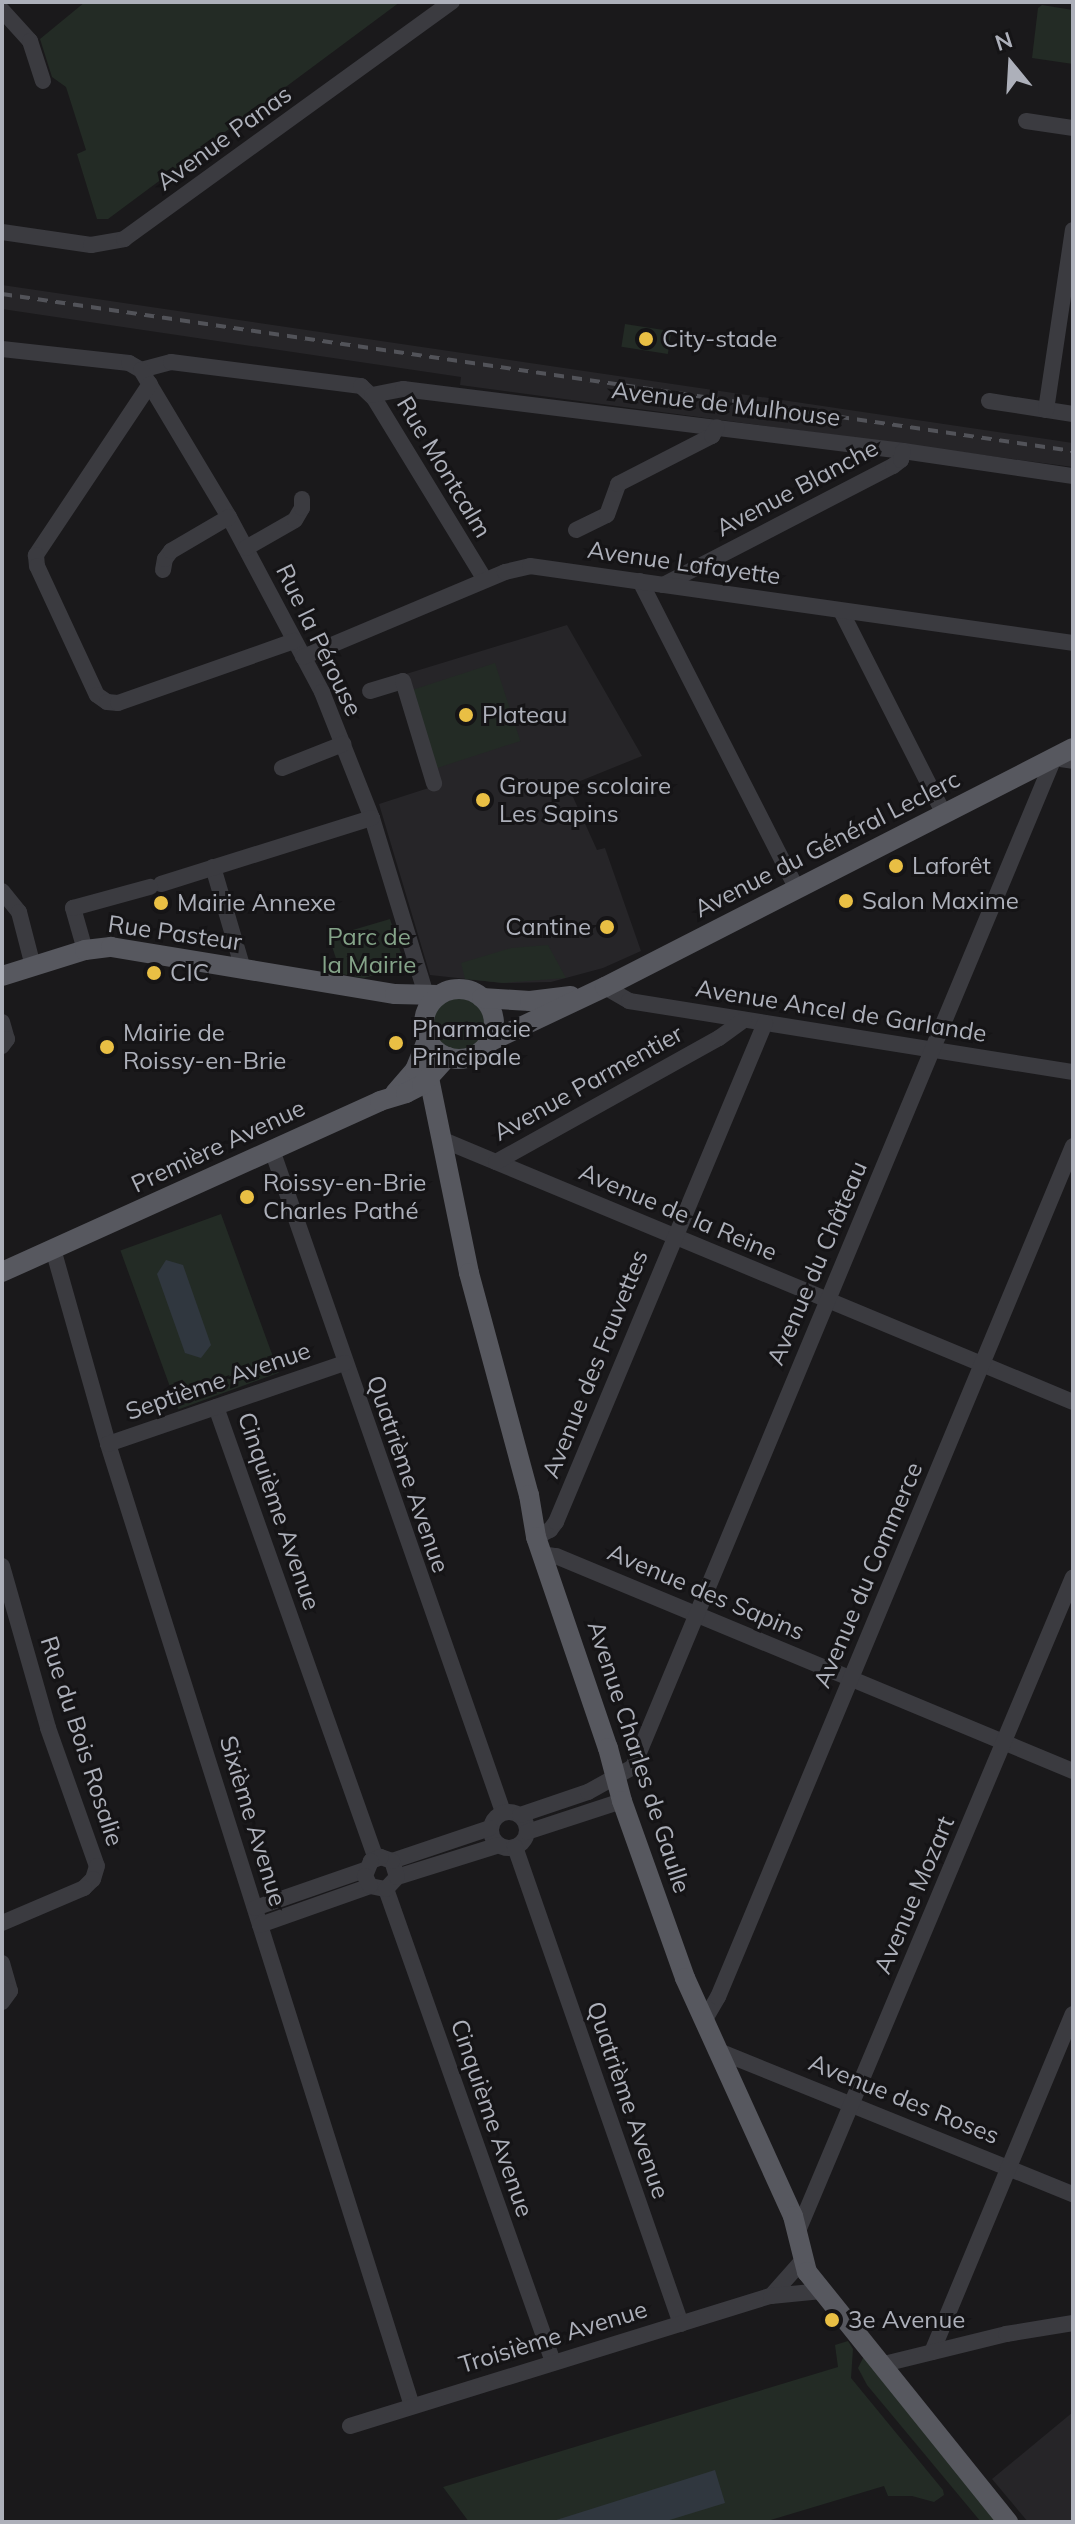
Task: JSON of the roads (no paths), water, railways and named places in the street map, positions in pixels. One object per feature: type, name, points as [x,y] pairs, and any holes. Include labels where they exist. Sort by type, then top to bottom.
[{"type":"main road","name":"Avenue du Général Leclerc","points":[[489,1042],[605,987],[944,814],[1063,760],[1073,748]]},
{"type":"main road","name":"Rue Pasteur","points":[[2,976],[85,950],[125,948],[395,994],[432,995]]},
{"type":"main road","name":"Avenue du Général Leclerc","points":[[482,998],[542,1000],[605,987]]},
{"type":"main road","points":[[392,1096],[447,1057],[471,1057],[489,1042],[494,1019],[482,998],[463,989],[432,995],[423,1027],[427,1040],[422,1074]]},
{"type":"main road","points":[[427,1040],[447,1057]]},
{"type":"main road","name":"Avenue Charles de Gaulle","points":[[422,1074],[442,1134],[465,1260],[529,1495],[538,1546],[622,1801],[704,2021],[770,2162],[798,2231],[807,2272],[1008,2522]]},
{"type":"main road","points":[[392,1096],[410,1101],[442,1134]]},
{"type":"main road","name":"Première Avenue","points":[[2,1272],[392,1096]]},
{"type":"street","name":"Avenue Panas","points":[[2,232],[91,245],[124,239],[452,2]]},
{"type":"street","points":[[2,10],[30,41],[43,81]]},
{"type":"street","points":[[1026,121],[1073,128]]},
{"type":"street","points":[[1046,410],[1071,265],[1073,230]]},
{"type":"street","name":"Avenue de Mulhouse","points":[[2,349],[129,363],[145,377],[171,362],[365,390],[403,389],[717,427],[1073,476]]},
{"type":"street","points":[[145,377],[36,557],[96,693],[105,702],[118,703],[294,641]]},
{"type":"street","name":"Rue la Pérouse","points":[[145,377],[229,517],[322,692],[372,818],[432,995]]},
{"type":"street","name":"Rue Montcalm","points":[[365,390],[485,580]]},
{"type":"street","points":[[989,401],[1073,414]]},
{"type":"street","points":[[576,530],[607,515],[618,484],[712,436],[717,427]]},
{"type":"street","name":"Avenue Blanche","points":[[663,585],[893,466],[901,460],[903,451]]},
{"type":"street","points":[[246,548],[296,519],[302,508],[302,499]]},
{"type":"street","points":[[163,570],[165,559],[171,551],[229,517]]},
{"type":"street","name":"Avenue Lafayette","points":[[303,657],[485,580],[517,568],[537,566],[1073,643]]},
{"type":"street","points":[[640,581],[797,889]]},
{"type":"street","points":[[841,611],[944,814]]},
{"type":"street","points":[[370,691],[403,681],[434,783]]},
{"type":"street","points":[[282,768],[343,744]]},
{"type":"street","name":"Avenue du Château","points":[[615,1777],[633,1767],[826,1300],[1063,760]]},
{"type":"street","points":[[85,950],[73,908],[162,884],[372,818]]},
{"type":"street","points":[[213,867],[243,969]]},
{"type":"street","points":[[2,891],[19,912],[33,966]]},
{"type":"street","name":"Avenue Ancel de Garlande","points":[[605,987],[629,1001],[1073,1072]]},
{"type":"street","name":"Avenue Parmentier","points":[[496,1162],[719,1038],[744,1020]]},
{"type":"street","points":[[2,1022],[7,1039],[2,1046]]},
{"type":"street","name":"Avenue des Fauvettes","points":[[538,1546],[556,1522],[765,1023]]},
{"type":"street","name":"Avenue de la Reine","points":[[442,1134],[496,1162],[1073,1402]]},
{"type":"street","name":"Avenue du Commerce","points":[[704,2021],[718,1997],[1073,1146]]},
{"type":"street","name":"Quatrième Avenue","points":[[272,1150],[503,1812]]},
{"type":"street","name":"Sixième Avenue","points":[[53,1249],[108,1444],[412,2406]]},
{"type":"street","name":"Septième Avenue","points":[[108,1444],[344,1363]]},
{"type":"street","name":"Cinquième Avenue","points":[[216,1407],[553,2362]]},
{"type":"street","name":"Avenue des Sapins","points":[[538,1546],[1073,1771]]},
{"type":"street","name":"Rue du Bois Rosalie","points":[[2,1566],[48,1728],[97,1866],[93,1879],[84,1888],[2,1923]]},
{"type":"street","name":"Avenue Mozart","points":[[798,2231],[1073,1577]]},
{"type":"street","points":[[260,1925],[490,1828],[503,1812],[520,1815],[588,1792],[615,1777]]},
{"type":"street","points":[[255,1908],[381,1873],[507,1846],[527,1832],[622,1801]]},
{"type":"street","points":[[520,1815],[527,1832]]},
{"type":"street","name":"Quatrième Avenue","points":[[490,1828],[507,1846],[681,2324]]},
{"type":"street","points":[[2,1963],[10,1991],[2,2002]]},
{"type":"street","points":[[932,2352],[1073,2014]]},
{"type":"street","name":"Avenue des Roses","points":[[716,2050],[854,2103],[1073,2194]]},
{"type":"street","points":[[771,2296],[803,2260]]},
{"type":"street","name":"Troisième Avenue","points":[[350,2426],[771,2296],[822,2291]]},
{"type":"street","points":[[880,2365],[1073,2323]]},
{"type":"railway","points":[[2,294],[1073,451]]},
{"type":"place","name":"City-stade","points":[[646,339]]},
{"type":"place","name":"Plateau","points":[[466,715]]},
{"type":"place","name":"Groupe scolaire Les Sapins","points":[[483,800]]},
{"type":"place","name":"Laforêt","points":[[896,866]]},
{"type":"place","name":"Salon Maxime","points":[[846,901]]},
{"type":"place","name":"Mairie Annexe","points":[[161,903]]},
{"type":"place","name":"Cantine","points":[[607,927]]},
{"type":"place","name":"CIC","points":[[154,973]]},
{"type":"place","name":"Pharmacie Principale","points":[[396,1043]]},
{"type":"place","name":"Mairie de Roissy-en-Brie","points":[[107,1047]]},
{"type":"place","name":"Roissy-en-Brie Charles Pathé","points":[[247,1197]]},
{"type":"place","name":"3e Avenue","points":[[832,2320]]},
{"type":"park label","name":"Parc de la Mairie","points":[[369,951]]}]
